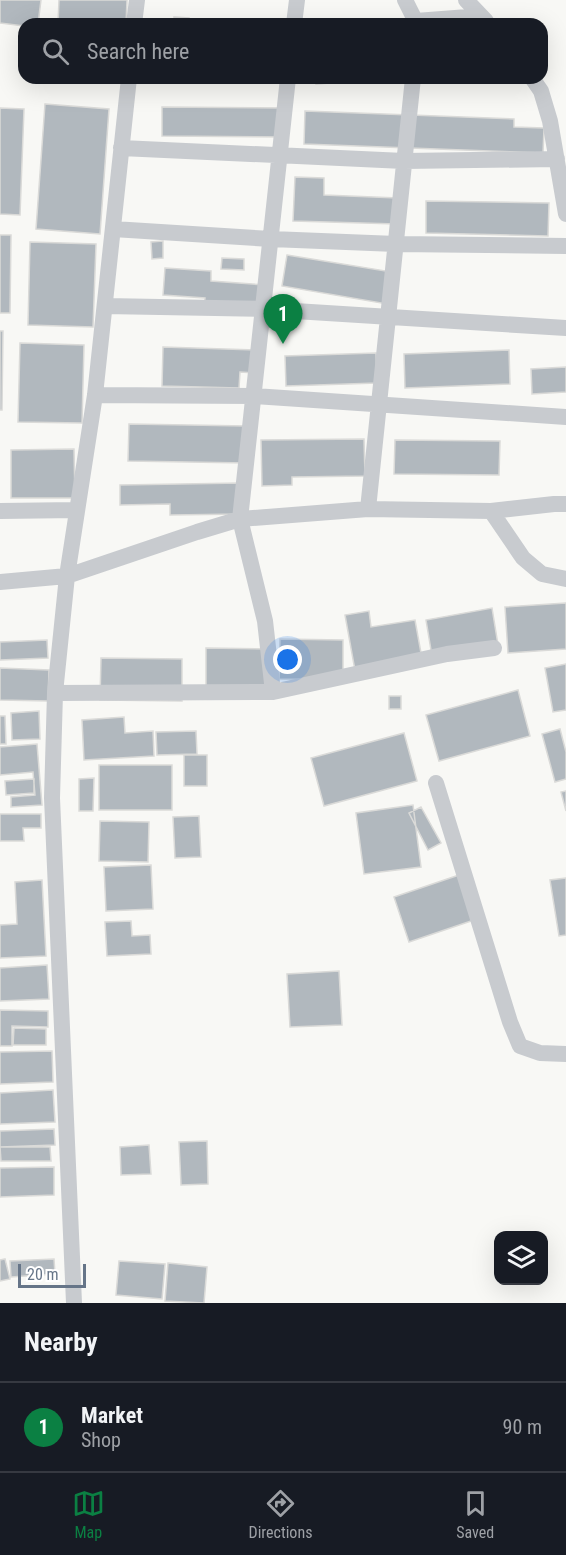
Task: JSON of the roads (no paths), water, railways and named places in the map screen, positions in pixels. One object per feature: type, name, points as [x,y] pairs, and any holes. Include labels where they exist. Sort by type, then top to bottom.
[{"type":"street","points":[[135,18],[137,0]]},
{"type":"street","points":[[295,18],[297,0]]},
{"type":"street","points":[[405,0],[414,18]]},
{"type":"street","points":[[466,0],[483,18]]},
{"type":"street","points":[[74,1303],[52,798],[55,693],[68,576],[95,394],[128,84]]},
{"type":"street","points":[[273,692],[265,621],[240,519],[287,84]]},
{"type":"street","points":[[368,509],[412,84]]},
{"type":"street","points":[[536,84],[541,91],[547,111],[566,213]]},
{"type":"street","points":[[121,148],[404,161],[557,159]]},
{"type":"street","points":[[113,229],[396,244],[566,246]]},
{"type":"street","points":[[105,306],[263,309],[566,328]]},
{"type":"street","points":[[95,394],[254,396],[566,417]]},
{"type":"street","points":[[0,582],[68,576],[240,519],[368,509],[491,511],[566,504]]},
{"type":"street","points":[[0,511],[77,510]]},
{"type":"street","points":[[491,511],[523,558],[542,574],[566,579]]},
{"type":"street","points":[[55,693],[273,692],[447,654],[494,648]]},
{"type":"street","points":[[436,783],[510,1022],[520,1046],[540,1053],[566,1054]]},
{"type":"place","name":"Market","points":[[283,344]]}]
